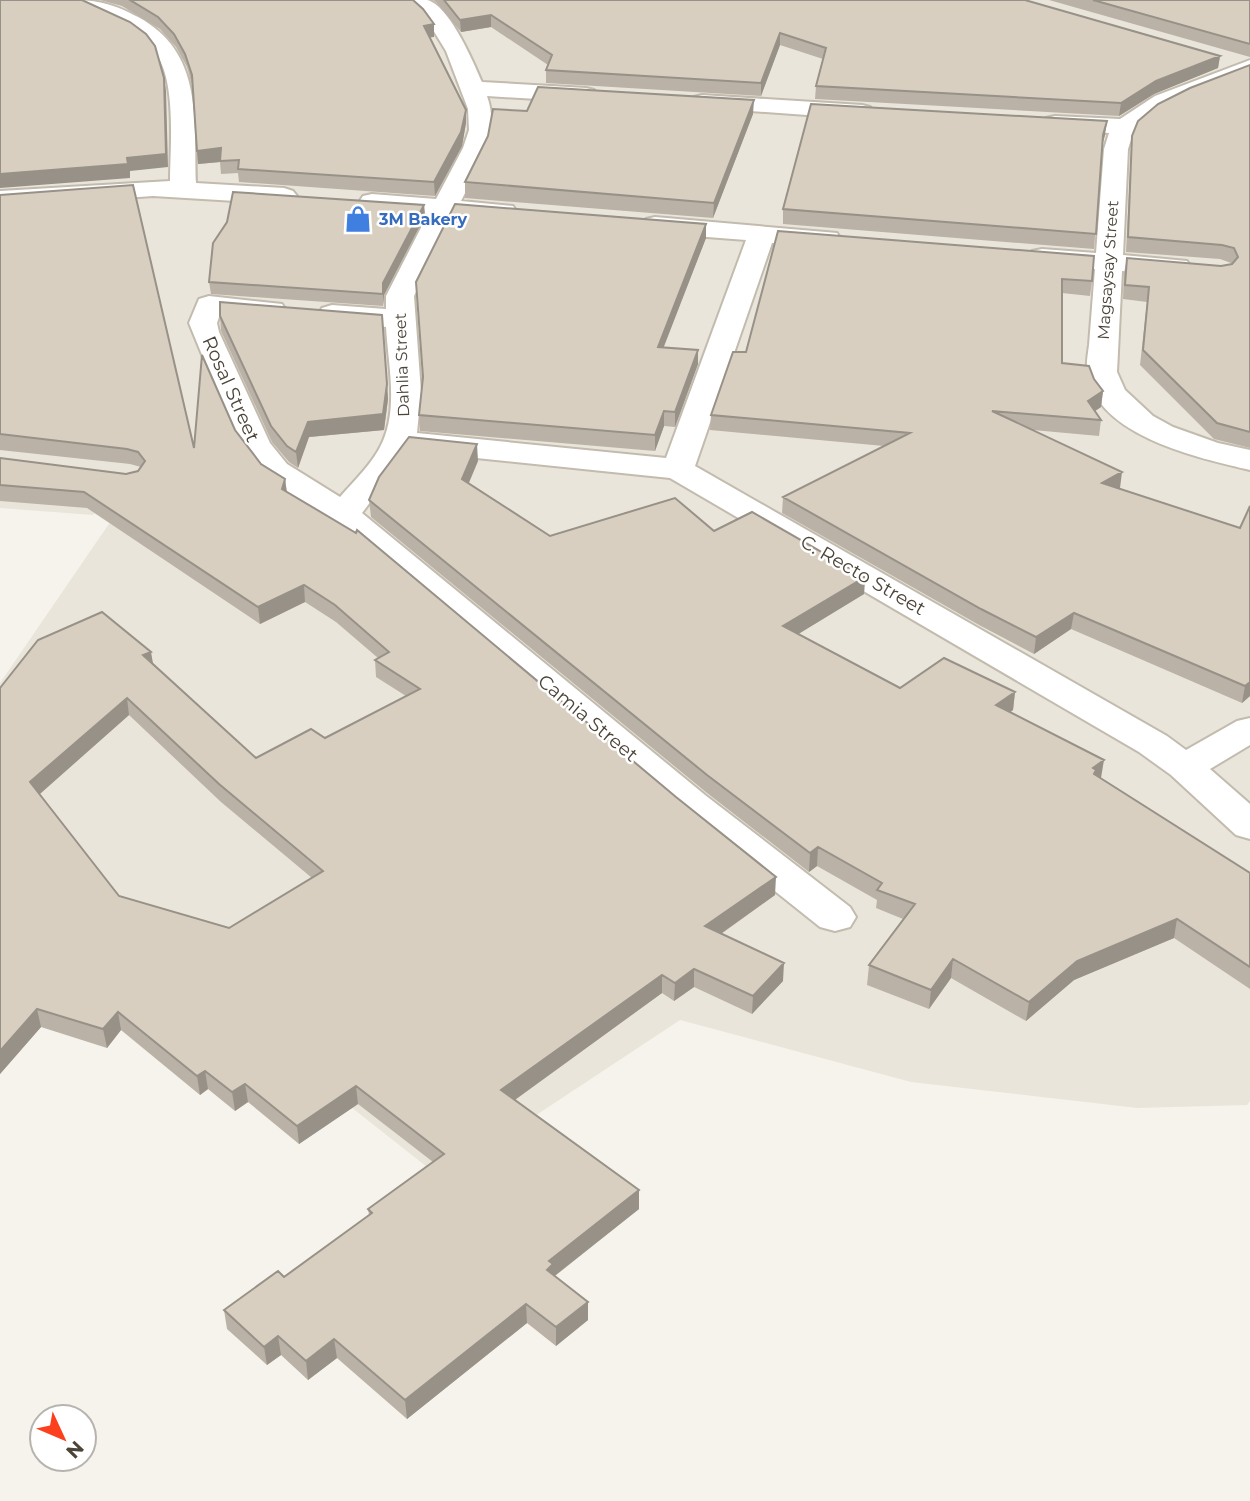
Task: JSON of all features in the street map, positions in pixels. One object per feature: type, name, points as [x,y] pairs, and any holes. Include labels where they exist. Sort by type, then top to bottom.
[{"type":"street","points":[[82,0],[129,21],[152,36],[166,50],[179,84],[183,189]]},
{"type":"street","name":"Dahlia Street","points":[[344,514],[399,441],[405,412],[398,319],[400,296],[475,148],[481,130],[480,109],[457,51],[435,16],[415,0]]},
{"type":"street","points":[[1210,56],[1249,67]]},
{"type":"street","points":[[1028,122],[1125,128],[1171,98],[1249,67]]},
{"type":"street","points":[[473,88],[612,97]]},
{"type":"street","points":[[682,101],[890,113]]},
{"type":"street","name":"Magsaysay Street","points":[[1125,128],[1116,149],[1108,262],[1101,372],[1107,390],[1122,408],[1146,425],[1204,449],[1250,460]]},
{"type":"street","points":[[0,199],[123,188],[183,189],[308,198]]},
{"type":"street","points":[[349,200],[528,214]]},
{"type":"street","points":[[624,222],[859,242]]},
{"type":"street","points":[[399,441],[678,469],[762,234]]},
{"type":"street","points":[[1011,254],[1205,270]]},
{"type":"street","name":"Rosal Street","points":[[344,514],[276,471],[255,444],[203,323],[209,305],[398,319]]},
{"type":"street","name":"C. Recto Street","points":[[678,469],[1112,719],[1185,767],[1250,826]]},
{"type":"street","name":"Camia Street","points":[[344,514],[681,796],[835,917]]},
{"type":"street","points":[[1185,767],[1250,729]]},
{"type":"shaded area","points":[[0,0],[1250,0],[1250,1101],[1247,1105],[1137,1108],[911,1082],[680,1020],[441,1178],[290,1059],[0,788],[0,683],[141,477],[119,482],[93,515],[0,508]]},
{"type":"building","points":[[0,0],[82,0],[130,22],[146,34],[155,46],[164,78],[166,154],[127,158],[128,164],[0,174]]},
{"type":"building","points":[[130,0],[413,0],[434,24],[424,26],[466,110],[461,132],[434,182],[238,169],[239,160],[220,161],[221,148],[197,151],[192,75],[185,54],[174,34],[158,17]]},
{"type":"building","points":[[444,0],[1025,0],[1220,56],[1156,81],[1121,103],[816,86],[826,48],[780,33],[761,83],[546,70],[552,55],[491,15],[460,20]]},
{"type":"building","points":[[1093,0],[1250,0],[1250,44]]},
{"type":"building","points":[[1250,65],[1250,432],[1217,423],[1143,350],[1149,287],[1125,285],[1127,258],[1221,266],[1232,264],[1238,257],[1234,248],[1222,245],[1128,237],[1132,136],[1138,121],[1158,104],[1190,88]]},
{"type":"building","points":[[538,87],[754,100],[714,203],[465,182],[488,136],[493,109],[527,111]]},
{"type":"building","points":[[811,104],[1107,121],[1103,135],[1096,234],[783,209]]},
{"type":"building","points":[[133,185],[194,448],[202,355],[235,430],[261,464],[285,479],[282,489],[356,533],[357,530],[676,797],[776,877],[705,926],[784,963],[753,996],[694,969],[675,983],[662,975],[501,1090],[639,1190],[549,1261],[553,1264],[547,1270],[588,1302],[556,1327],[526,1304],[405,1400],[334,1339],[306,1361],[278,1336],[264,1347],[224,1310],[278,1271],[284,1277],[372,1213],[368,1209],[444,1154],[356,1086],[297,1126],[245,1084],[232,1092],[205,1071],[197,1076],[118,1012],[103,1029],[37,1009],[0,1051],[0,688],[38,640],[102,612],[151,652],[143,655],[256,758],[311,729],[325,738],[420,689],[375,660],[389,652],[335,605],[304,585],[258,607],[84,492],[0,485],[0,458],[126,474],[138,471],[145,461],[138,452],[127,449],[0,434],[0,195]],"holes":[[[127,698],[219,784],[323,871],[229,928],[119,896],[30,782]]]},
{"type":"building","points":[[233,192],[424,205],[383,283],[383,294],[209,282],[213,243],[227,222]]},
{"type":"building","points":[[455,204],[706,224],[658,347],[698,350],[675,412],[664,411],[655,435],[419,415],[423,377],[416,282]]},
{"type":"building","points":[[778,231],[1094,256],[1092,281],[1062,279],[1062,363],[1089,366],[1103,391],[1088,401],[1101,420],[992,411],[1122,472],[1102,483],[1240,528],[1250,506],[1250,682],[1245,686],[1074,613],[1036,637],[981,609],[783,497],[910,433],[711,415],[733,352],[746,352]]},
{"type":"building","points":[[220,302],[382,315],[387,384],[383,414],[308,422],[296,452],[287,446],[271,426],[220,316]]},
{"type":"building","points":[[409,437],[477,444],[462,479],[550,536],[675,498],[714,531],[752,512],[865,577],[783,626],[900,688],[944,658],[1015,692],[996,705],[1104,760],[1093,768],[1096,770],[1094,774],[1250,873],[1250,967],[1177,919],[1077,961],[1029,1002],[953,959],[931,990],[869,965],[915,904],[877,890],[882,883],[818,847],[810,853],[707,775],[369,500],[379,477]]},
{"type":"place","name":"3M Bakery","points":[[358,219]]}]
